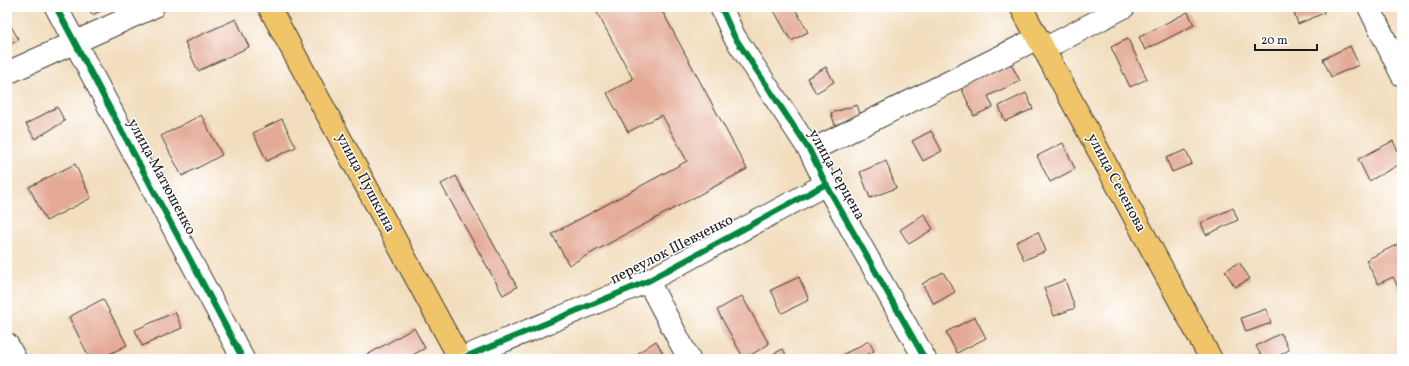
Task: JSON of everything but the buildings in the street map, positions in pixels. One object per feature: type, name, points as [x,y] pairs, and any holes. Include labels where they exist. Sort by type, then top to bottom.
[{"type":"main road","name":"улица Пушкина","points":[[269,7],[460,359]]},
{"type":"main road","name":"улица Сеченова","points":[[1021,7],[1211,359]]},
{"type":"street","name":"улица Матюшенко","points":[[56,7],[244,359]]},
{"type":"street","points":[[7,73],[153,7]]},
{"type":"street","name":"улица Герцена","points":[[721,7],[734,36],[810,151],[826,184],[925,359]]},
{"type":"street","points":[[810,151],[1124,7]]},
{"type":"street","points":[[1369,7],[1402,75]]},
{"type":"street","name":"переулок Шевченко","points":[[460,359],[648,281],[826,184]]},
{"type":"street","points":[[648,281],[689,359]]},
{"type":"street","points":[[7,344],[15,359]]},
{"type":"cycle path","points":[[56,7],[243,359]]},
{"type":"cycle path","points":[[721,7],[734,36],[810,151],[826,184],[925,359]]},
{"type":"cycle path","points":[[460,359],[648,281],[826,184]]}]
